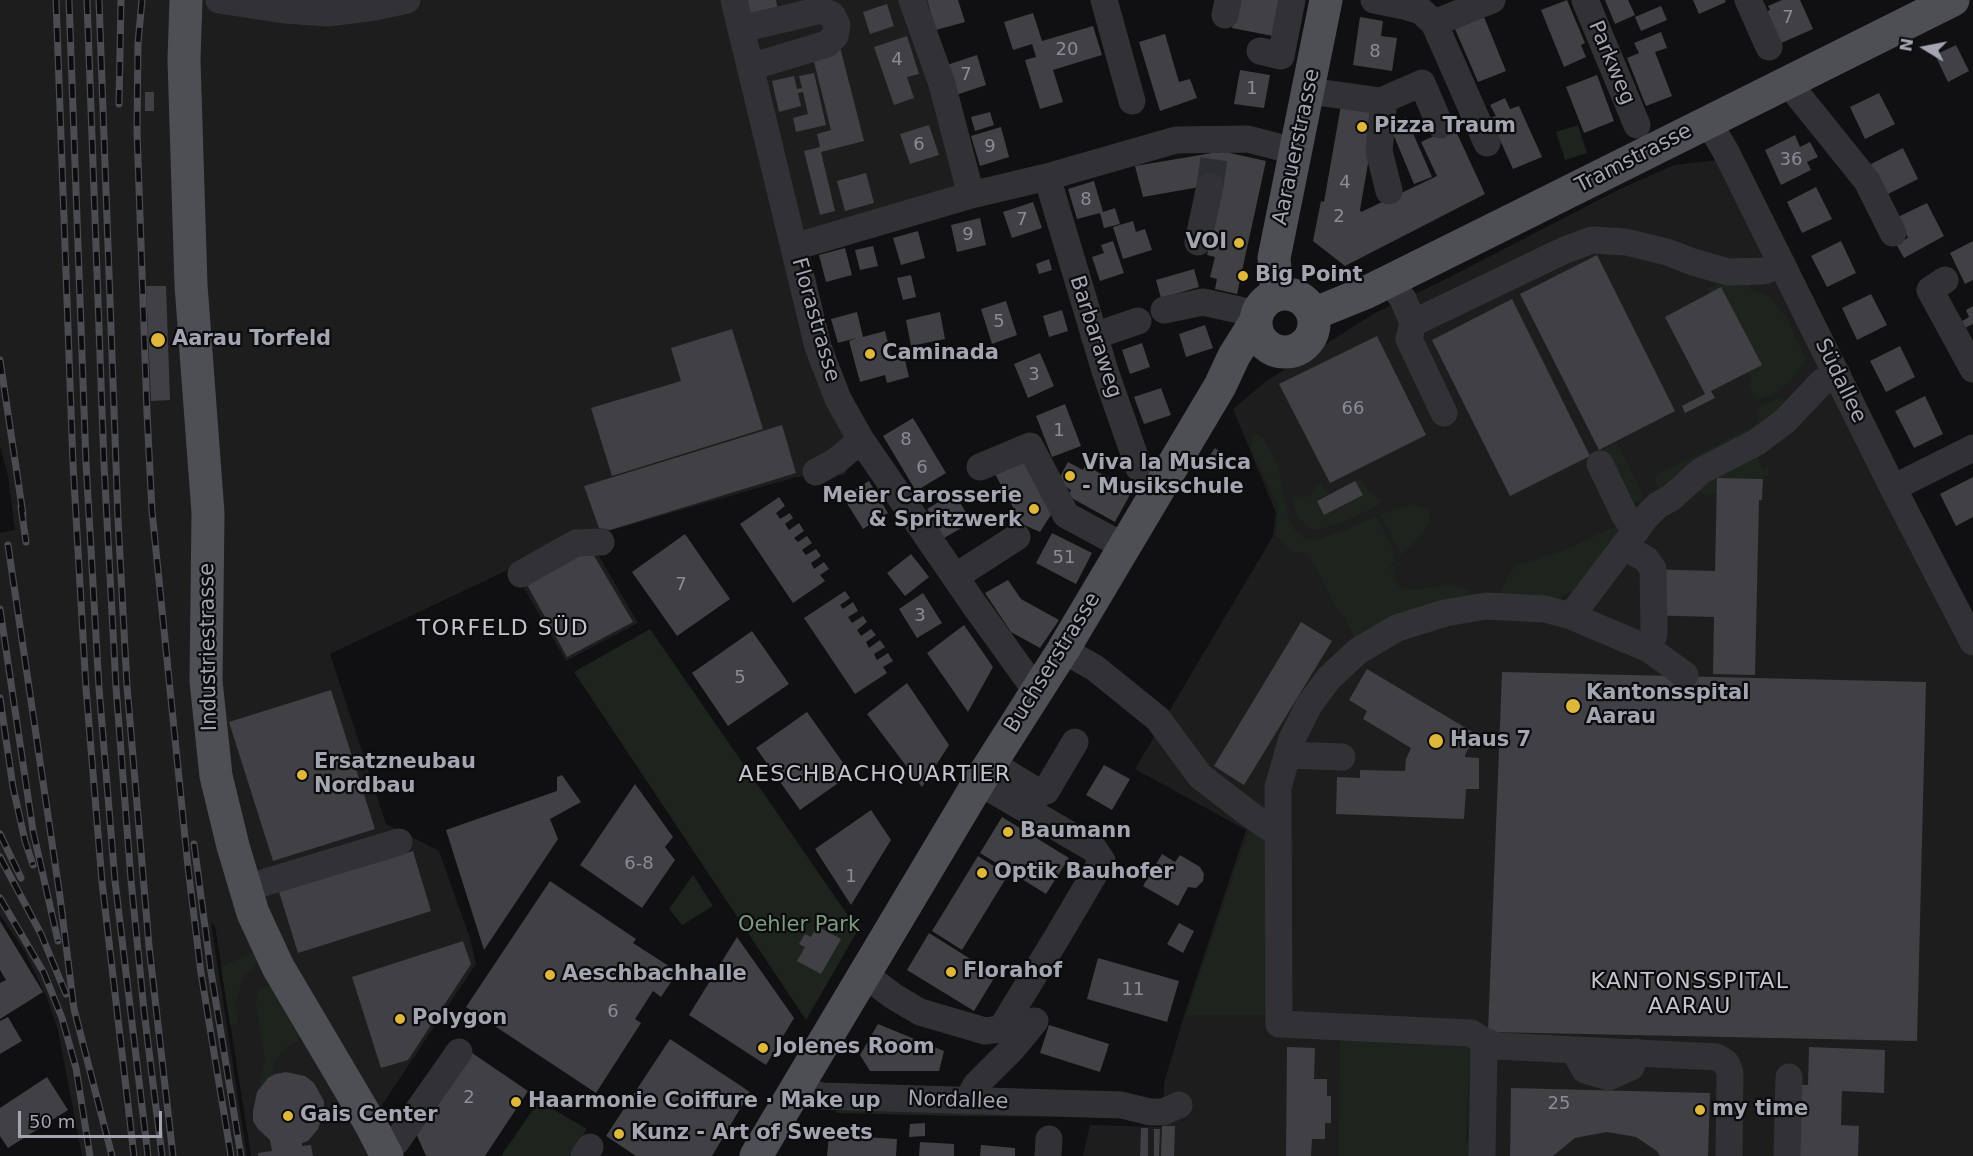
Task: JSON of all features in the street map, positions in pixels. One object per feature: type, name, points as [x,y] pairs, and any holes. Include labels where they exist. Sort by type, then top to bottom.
[{"type":"main road","name":"Industriestrasse","points":[[186,0],[184,60],[191,285],[208,513],[207,706],[216,776],[253,913],[278,967],[386,1154]]},
{"type":"main road","name":"Aarauerstrasse","points":[[1264,310],[1326,0]]},
{"type":"main road","name":"Tramstrasse","points":[[1313,314],[1389,280],[1953,0]]},
{"type":"main road","points":[[1295,295],[1303,299],[1313,314],[1314,330],[1306,343],[1292,351],[1277,351],[1262,340],[1264,310],[1295,295]]},
{"type":"main road","name":"Buchserstrasse","points":[[756,1156],[1012,727],[1037,692],[1125,547],[1220,386],[1234,356],[1264,310]]},
{"type":"main road","name":"Buchserstrasse","points":[[1220,386],[1277,351]]},
{"type":"street","points":[[219,0],[273,9],[328,13],[407,0]]},
{"type":"street","name":"Florastrasse","points":[[734,0],[825,366],[838,399],[861,440],[955,577],[980,630],[1037,692]]},
{"type":"street","points":[[912,0],[942,84],[970,195]]},
{"type":"street","points":[[1104,0],[1132,101]]},
{"type":"street","points":[[1260,51],[1281,56],[1292,0]]},
{"type":"street","points":[[1374,0],[1404,6],[1427,17],[1487,142]]},
{"type":"street","points":[[1427,17],[1492,0]]},
{"type":"street","name":"Parkweg","points":[[1585,0],[1637,125]]},
{"type":"street","points":[[1753,2],[1769,47]]},
{"type":"street","points":[[746,50],[813,39]]},
{"type":"street","points":[[1791,82],[1797,94],[1867,182],[1893,233]]},
{"type":"street","points":[[1309,91],[1381,101],[1422,83],[1440,125]]},
{"type":"street","points":[[1381,101],[1383,109],[1379,151],[1389,191]]},
{"type":"street","name":"Südallee","points":[[1704,123],[1716,135],[1726,152],[1893,488],[1973,642]]},
{"type":"street","points":[[794,247],[970,195],[1047,177],[1176,140],[1216,146],[1248,139],[1294,151]]},
{"type":"street","name":"Barbaraweg","points":[[1047,177],[1094,336],[1139,468],[1148,481],[1159,490]]},
{"type":"street","points":[[1198,242],[1210,186]]},
{"type":"street","points":[[1413,323],[1565,250],[1592,240],[1626,242],[1667,252],[1728,272],[1764,271],[1782,264]]},
{"type":"street","points":[[1389,280],[1402,299],[1413,323],[1409,339],[1444,413]]},
{"type":"street","points":[[1945,280],[1930,290],[1973,369]]},
{"type":"street","points":[[1164,310],[1203,302],[1264,310]]},
{"type":"street","points":[[1094,336],[1138,321]]},
{"type":"street","points":[[1571,616],[1658,505],[1677,494],[1701,471],[1757,442],[1785,421],[1822,382],[1837,374]]},
{"type":"street","points":[[816,472],[836,461],[861,440]]},
{"type":"street","points":[[980,467],[1030,446],[1066,515],[1125,547]]},
{"type":"street","points":[[1893,488],[1973,447]]},
{"type":"street","points":[[1600,464],[1625,516],[1630,539],[1653,569],[1654,634],[1649,649]]},
{"type":"street","points":[[955,577],[1017,537]]},
{"type":"street","points":[[521,574],[576,543],[601,542]]},
{"type":"street","points":[[1685,675],[1649,649],[1571,616],[1545,609],[1486,606],[1445,613],[1397,628],[1358,651],[1329,678],[1309,705],[1292,739],[1278,788],[1279,1024],[1471,1033],[1497,1046],[1717,1057],[1726,1063],[1730,1073],[1730,1156]]},
{"type":"street","points":[[1063,650],[1095,668],[1158,718],[1200,776],[1278,834]]},
{"type":"street","points":[[984,774],[1007,773],[1040,793],[1046,791],[1075,742]]},
{"type":"street","points":[[1287,754],[1342,756]]},
{"type":"street","points":[[864,974],[893,996],[920,1012],[985,1031],[1001,1029],[1056,939],[1102,861],[1094,849],[984,774]]},
{"type":"street","points":[[246,888],[399,842]]},
{"type":"street","points":[[967,1101],[976,1085],[1013,1048],[1035,1021]]},
{"type":"street","points":[[1482,1040],[1484,1048],[1482,1156]]},
{"type":"street","points":[[386,1154],[459,1052]]},
{"type":"street","points":[[1787,1156],[1789,1077]]},
{"type":"street","name":"Nordallee","points":[[799,1083],[822,1096],[1121,1105]]},
{"type":"shaded area","name":"TORFELD SÜD","points":[[0,0],[912,0],[971,195],[794,247],[861,440],[845,475],[796,477],[588,537],[638,623],[566,661],[512,568],[330,654],[386,824],[439,851],[470,938],[476,964],[370,1123],[387,1156],[251,1156],[215,926],[211,923],[247,1156],[82,1156],[58,1030],[47,998],[25,952],[0,915],[0,533],[15,530],[8,476],[0,446]]},
{"type":"shaded area","name":"Kantonsspital Aarau","points":[[1729,159],[1973,642],[1973,1156],[1083,1156],[1090,1125],[1163,1127],[1164,1083],[1246,830],[1135,769],[1273,536],[1276,513],[1233,409],[1265,382],[1375,313],[1620,189],[1674,165]]},
{"type":"green space","points":[[1578,125],[1587,153],[1565,160],[1556,132]]},
{"type":"green space","points":[[1748,282],[1751,289],[1768,296],[1785,315],[1806,359],[1791,381],[1778,391],[1759,400],[1749,386],[1752,381],[1706,288],[1724,283]]},
{"type":"green space","points":[[1782,397],[1786,403],[1775,415],[1660,490],[1657,486],[1655,479],[1658,474],[1757,424],[1758,407]]},
{"type":"green space","points":[[1253,433],[1263,438],[1274,457],[1279,470],[1288,518],[1301,537],[1316,540],[1346,530],[1376,516],[1393,549],[1394,561],[1388,570],[1396,564],[1393,576],[1399,587],[1409,590],[1450,585],[1468,590],[1474,595],[1356,643],[1346,618],[1336,607],[1314,563],[1304,553],[1293,552],[1277,537],[1278,505],[1250,447]]},
{"type":"green space","points":[[1617,443],[1642,494],[1641,500],[1629,505],[1599,452]]},
{"type":"green space","points":[[1757,456],[1762,469],[1768,468],[1768,475],[1763,479],[1717,478],[1717,494],[1704,494],[1697,489],[1704,483]]},
{"type":"green space","points":[[1361,478],[1369,492],[1381,500],[1379,505],[1338,524],[1315,530],[1308,528],[1297,515],[1292,497],[1311,496],[1321,482],[1327,494],[1316,500],[1325,515],[1362,495],[1355,481]]},
{"type":"green space","points":[[1415,505],[1428,509],[1430,521],[1424,531],[1401,555],[1381,514]]},
{"type":"green space","points":[[1620,524],[1622,532],[1572,592],[1555,599],[1496,599],[1515,565],[1540,559],[1543,555],[1554,555]]},
{"type":"green space","name":"Oehler Park","points":[[650,629],[858,930],[806,1020],[574,672]]},
{"type":"green space","points":[[1250,828],[1268,840],[1268,1012],[1265,1015],[1186,1015]]},
{"type":"green space","points":[[693,875],[713,906],[682,925],[669,909]]},
{"type":"green space","points":[[255,952],[257,957],[255,964],[245,975],[236,998],[238,1025],[230,1024],[221,967]]},
{"type":"green space","points":[[268,986],[274,989],[300,1035],[297,1041],[287,1047],[277,1058],[271,1077],[259,1089],[265,1060],[256,1004],[257,996],[262,988]]},
{"type":"green space","points":[[1340,1038],[1472,1041],[1474,1080],[1468,1081],[1466,1142],[1473,1143],[1472,1156],[1339,1156]]},
{"type":"green space","points":[[539,1101],[587,1129],[569,1156],[501,1156]]},
{"type":"green space","points":[[834,1107],[1123,1117],[837,1113]]},
{"type":"building","points":[[747,0],[776,0],[778,11],[752,17]]},
{"type":"building","points":[[927,0],[958,0],[965,22],[936,30]]},
{"type":"building","points":[[1238,0],[1286,0],[1278,37],[1232,28]]},
{"type":"building","points":[[1567,0],[1585,43],[1581,45],[1586,57],[1564,67],[1541,10]]},
{"type":"building","points":[[1605,0],[1628,0],[1635,15],[1615,24]]},
{"type":"building","points":[[1693,0],[1725,0],[1726,2],[1699,14]]},
{"type":"building","points":[[1782,0],[1800,0],[1813,29],[1779,44],[1766,12],[1770,10],[1768,6]]},
{"type":"building","points":[[887,4],[894,26],[870,34],[863,12]]},
{"type":"building","points":[[1661,6],[1667,20],[1641,31],[1635,17]]},
{"type":"building","points":[[1033,13],[1042,41],[1093,26],[1102,55],[1053,70],[1063,102],[1040,109],[1025,60],[1036,57],[1032,44],[1013,50],[1004,22]]},
{"type":"building","points":[[1360,17],[1383,21],[1381,36],[1397,38],[1392,71],[1353,65]]},
{"type":"building","points":[[1484,17],[1506,71],[1478,82],[1455,29]]},
{"type":"building","points":[[1661,32],[1667,48],[1655,52],[1672,96],[1646,106],[1627,58],[1639,53],[1634,43]]},
{"type":"building","points":[[1165,34],[1179,82],[1190,79],[1197,98],[1160,111],[1139,42]]},
{"type":"building","points":[[907,36],[919,74],[907,77],[914,98],[894,105],[874,47]]},
{"type":"building","points":[[1956,45],[1969,71],[1948,82],[1935,55]]},
{"type":"building","points":[[840,47],[864,141],[821,152],[835,211],[820,215],[804,151],[820,147],[817,134],[831,130],[812,54]]},
{"type":"building","points":[[977,55],[986,85],[956,95],[947,65]]},
{"type":"building","points":[[1240,70],[1270,75],[1264,108],[1234,104]]},
{"type":"building","points":[[814,73],[826,125],[796,132],[793,118],[808,114],[803,92],[798,93],[801,106],[779,112],[772,81],[794,76],[797,89],[802,88],[799,76]]},
{"type":"building","points":[[1597,75],[1614,121],[1584,133],[1566,87]]},
{"type":"building","points":[[145,92],[154,92],[154,111],[145,111]]},
{"type":"building","points":[[1879,93],[1895,124],[1865,139],[1850,107]]},
{"type":"building","points":[[1505,98],[1510,109],[1519,106],[1542,157],[1513,169],[1490,118],[1496,116],[1490,105]]},
{"type":"building","points":[[1341,105],[1377,111],[1361,212],[1437,176],[1421,142],[1454,127],[1485,194],[1345,266],[1313,241],[1321,201],[1324,202]]},
{"type":"building","points":[[990,112],[994,125],[975,131],[971,117]]},
{"type":"building","points":[[1406,117],[1432,177],[1414,184],[1389,124]]},
{"type":"building","points":[[929,125],[939,155],[910,164],[900,134]]},
{"type":"building","points":[[1001,127],[1009,157],[980,166],[971,136]]},
{"type":"building","points":[[1795,135],[1800,147],[1810,142],[1818,157],[1807,162],[1811,170],[1781,185],[1765,150]]},
{"type":"building","points":[[1903,148],[1918,179],[1884,196],[1869,165]]},
{"type":"building","points":[[1230,150],[1230,153],[1266,161],[1237,294],[1215,289],[1217,279],[1210,277],[1215,257],[1207,255],[1222,183],[1143,197],[1135,166]]},
{"type":"building","points":[[866,173],[874,203],[845,211],[837,181]]},
{"type":"building","points":[[1094,181],[1103,212],[1115,208],[1120,224],[1104,228],[1100,213],[1077,219],[1068,189]]},
{"type":"building","points":[[1816,187],[1832,219],[1802,233],[1787,202]]},
{"type":"building","points":[[1033,202],[1042,228],[1012,238],[1003,212]]},
{"type":"building","points":[[1927,203],[1944,236],[1904,258],[1896,244],[1908,238],[1898,217]]},
{"type":"building","points":[[980,218],[986,245],[957,252],[951,225]]},
{"type":"building","points":[[1133,221],[1136,232],[1145,229],[1152,250],[1123,259],[1113,227]]},
{"type":"building","points":[[918,231],[925,258],[901,265],[893,238]]},
{"type":"building","points":[[1113,241],[1124,273],[1100,281],[1092,257],[1104,253],[1101,245]]},
{"type":"building","points":[[1841,241],[1856,273],[1827,287],[1811,256]]},
{"type":"building","points":[[1973,241],[1973,280],[1965,284],[1950,253]]},
{"type":"building","points":[[873,246],[878,266],[860,270],[855,250]]},
{"type":"building","points":[[845,248],[852,275],[826,282],[819,255]]},
{"type":"building","points":[[1597,255],[1675,411],[1599,450],[1520,294]]},
{"type":"building","points":[[1049,259],[1052,270],[1039,274],[1036,264]]},
{"type":"building","points":[[1194,269],[1199,287],[1161,298],[1156,280]]},
{"type":"building","points":[[911,275],[916,297],[903,300],[897,278]]},
{"type":"building","points":[[146,286],[166,286],[170,400],[151,401]]},
{"type":"building","points":[[1721,287],[1762,365],[1711,391],[1715,398],[1685,413],[1682,406],[1705,394],[1665,317]]},
{"type":"building","points":[[1871,294],[1887,325],[1857,340],[1842,308]]},
{"type":"building","points":[[1512,299],[1590,456],[1510,496],[1432,340]]},
{"type":"building","points":[[1006,301],[1017,335],[992,344],[981,309]]},
{"type":"building","points":[[1973,306],[1973,324],[1965,328],[1962,321],[1969,317],[1966,310]]},
{"type":"building","points":[[1062,310],[1068,331],[1049,337],[1043,316]]},
{"type":"building","points":[[857,312],[863,337],[885,331],[892,359],[904,356],[909,377],[887,383],[885,375],[860,382],[849,341],[856,338],[838,343],[831,319]]},
{"type":"building","points":[[940,312],[945,339],[911,346],[906,320]]},
{"type":"building","points":[[1205,325],[1213,348],[1186,357],[1179,334]]},
{"type":"building","points":[[732,329],[763,429],[612,476],[591,408],[681,381],[671,348]]},
{"type":"building","points":[[1377,336],[1426,435],[1330,483],[1279,384]]},
{"type":"building","points":[[1142,343],[1150,367],[1130,374],[1122,350]]},
{"type":"building","points":[[1900,346],[1915,377],[1886,392],[1870,361]]},
{"type":"building","points":[[1040,353],[1054,386],[1028,398],[1014,364]]},
{"type":"building","points":[[1161,388],[1171,415],[1144,424],[1134,397]]},
{"type":"building","points":[[1925,396],[1943,434],[1914,448],[1895,411]]},
{"type":"building","points":[[1065,404],[1081,446],[1052,457],[1036,416]]},
{"type":"building","points":[[913,418],[946,473],[916,491],[883,436]]},
{"type":"building","points":[[782,425],[796,473],[610,530],[599,528],[584,486]]},
{"type":"building","points":[[1215,448],[1219,451],[1209,467],[1204,464]]},
{"type":"building","points":[[1024,457],[1054,510],[1040,532],[1022,524],[995,474]]},
{"type":"building","points":[[1068,462],[1083,470],[1085,465],[1132,491],[1115,522],[1068,496],[1071,490],[1057,482]]},
{"type":"building","points":[[1973,477],[1973,517],[1956,526],[1940,494]]},
{"type":"building","points":[[1717,478],[1763,479],[1762,500],[1759,500],[1755,675],[1713,674],[1714,617],[1643,615],[1645,569],[1715,571]]},
{"type":"building","points":[[869,481],[888,513],[863,529],[843,497]]},
{"type":"building","points":[[1355,481],[1363,495],[1324,515],[1317,501]]},
{"type":"building","points":[[954,493],[972,522],[944,538],[927,509]]},
{"type":"building","points":[[779,497],[785,506],[776,513],[780,519],[790,513],[793,518],[785,524],[789,530],[799,523],[804,531],[794,538],[798,542],[807,536],[812,543],[802,550],[806,555],[816,549],[821,556],[811,563],[814,569],[824,562],[829,569],[820,575],[825,581],[793,603],[740,524]]},
{"type":"building","points":[[1052,533],[1092,553],[1076,584],[1036,563]]},
{"type":"building","points":[[685,534],[730,599],[677,636],[632,572]]},
{"type":"building","points":[[590,549],[633,622],[567,657],[526,583]]},
{"type":"building","points":[[911,554],[929,577],[905,596],[887,573]]},
{"type":"building","points":[[1008,580],[1021,599],[1059,620],[1040,648],[1011,632],[985,593]]},
{"type":"building","points":[[845,591],[850,598],[840,605],[843,609],[853,602],[858,611],[848,617],[852,623],[863,616],[867,622],[857,630],[861,636],[871,629],[876,635],[866,642],[869,648],[880,640],[885,647],[874,654],[877,660],[888,653],[893,661],[883,667],[887,673],[855,694],[804,618]]},
{"type":"building","points":[[923,593],[942,623],[917,638],[899,609]]},
{"type":"building","points":[[1301,622],[1332,641],[1244,785],[1214,766]]},
{"type":"building","points":[[964,625],[993,667],[968,712],[927,653]]},
{"type":"building","points":[[752,631],[789,684],[728,726],[692,673]]},
{"type":"building","name":"Haus 7","points":[[1367,669],[1476,734],[1465,757],[1479,758],[1479,789],[1466,789],[1464,819],[1336,814],[1337,777],[1360,778],[1360,770],[1405,771],[1406,759],[1411,748],[1363,719],[1367,711],[1349,700]]},
{"type":"building","points":[[1502,672],[1926,682],[1917,1041],[1488,1032]]},
{"type":"building","points":[[907,683],[949,745],[922,787],[867,714]]},
{"type":"building","name":"Ersatzneubau Nordbau","points":[[331,690],[375,829],[273,861],[229,722]]},
{"type":"building","points":[[807,712],[851,774],[800,810],[756,748]]},
{"type":"building","points":[[1104,765],[1130,779],[1112,810],[1086,795]]},
{"type":"building","points":[[562,775],[581,802],[550,819],[558,839],[484,950],[446,830],[557,791],[557,777]]},
{"type":"building","points":[[635,784],[673,837],[665,847],[675,860],[642,908],[580,865]]},
{"type":"building","points":[[871,810],[891,840],[851,905],[815,849]]},
{"type":"building","points":[[1002,817],[1069,858],[1046,894],[980,853]]},
{"type":"building","points":[[413,851],[431,911],[298,953],[279,892]]},
{"type":"building","points":[[1162,854],[1175,862],[1180,855],[1200,867],[1204,874],[1203,881],[1196,888],[1188,887],[1178,906],[1143,886]]},
{"type":"building","name":"Florahof","points":[[978,856],[1008,875],[962,950],[932,931]]},
{"type":"building","name":"Aeschbachhalle","points":[[550,881],[636,939],[633,943],[678,972],[661,997],[653,991],[635,1019],[641,1023],[596,1093],[466,1007]]},
{"type":"building","points":[[0,921],[43,992],[0,1019],[0,983],[6,980],[0,970]]},
{"type":"building","points":[[1179,923],[1194,931],[1183,953],[1167,944]]},
{"type":"building","points":[[817,926],[841,939],[821,974],[797,961],[805,947],[799,944],[805,934],[811,937]]},
{"type":"building","name":"Florahof","points":[[929,933],[996,975],[974,1011],[907,970]]},
{"type":"building","points":[[737,937],[794,1018],[766,1065],[689,1015]]},
{"type":"building","name":"Polygon","points":[[463,941],[471,964],[408,1060],[381,1068],[352,977]]},
{"type":"building","points":[[1098,958],[1179,981],[1167,1022],[1087,999]]},
{"type":"building","points":[[8,1017],[22,1041],[0,1054],[0,1021]]},
{"type":"building","points":[[878,1024],[944,1051],[939,1071],[870,1071],[860,1055]]},
{"type":"building","points":[[1049,1025],[1109,1044],[1100,1072],[1040,1053]]},
{"type":"building","points":[[670,1039],[750,1092],[712,1156],[636,1156],[606,1136]]},
{"type":"building","points":[[453,1040],[528,1091],[485,1156],[426,1156],[415,1131]]},
{"type":"building","points":[[1287,1047],[1315,1048],[1314,1079],[1327,1079],[1327,1096],[1331,1096],[1331,1123],[1325,1123],[1325,1139],[1312,1139],[1311,1156],[1286,1156]]},
{"type":"building","points":[[1809,1047],[1885,1050],[1884,1093],[1842,1091],[1841,1125],[1859,1126],[1858,1156],[1789,1156],[1791,1085],[1808,1085]]},
{"type":"building","name":"Gais Center","points":[[286,1072],[305,1076],[314,1083],[324,1101],[324,1111],[318,1129],[308,1141],[302,1143],[302,1146],[311,1145],[313,1156],[258,1156],[258,1153],[272,1151],[270,1140],[253,1121],[257,1092],[268,1078]]},
{"type":"building","points":[[47,1077],[68,1110],[8,1148],[0,1136],[0,1108]]},
{"type":"building","points":[[1511,1088],[1710,1093],[1708,1156],[1660,1156],[1657,1151],[1636,1137],[1607,1132],[1575,1138],[1553,1156],[1510,1156]]},
{"type":"building","points":[[925,1123],[925,1136],[909,1137],[910,1124]]},
{"type":"building","points":[[1162,1126],[1175,1126],[1174,1156],[1161,1156]]},
{"type":"building","points":[[1141,1128],[1148,1128],[1148,1156],[1140,1156]]},
{"type":"building","points":[[1154,1129],[1160,1129],[1159,1156],[1154,1156]]},
{"type":"building","points":[[829,1135],[897,1139],[896,1156],[827,1156]]},
{"type":"building","points":[[920,1142],[954,1144],[954,1156],[919,1156]]},
{"type":"building","points":[[981,1145],[1015,1148],[1015,1156],[980,1156]]},
{"type":"tunnel","points":[[1210,186],[1215,152]]},
{"type":"railway","points":[[56,0],[73,464],[86,688],[102,882],[134,1156]]},
{"type":"railway","points":[[69,0],[86,463],[99,688],[115,881],[148,1156]]},
{"type":"railway","points":[[87,0],[104,464],[116,687],[131,880],[162,1156]]},
{"type":"railway","points":[[99,0],[118,519],[127,686],[149,946],[173,1156]]},
{"type":"railway","points":[[119,104],[121,0]]},
{"type":"railway","points":[[142,0],[138,43],[137,131],[152,511],[188,867],[201,973],[231,1156]]},
{"type":"railway","points":[[0,360],[23,514]]},
{"type":"railway","points":[[21,507],[26,542]]},
{"type":"railway","points":[[8,545],[60,897],[74,1009],[112,1156]]},
{"type":"railway","points":[[0,609],[33,831],[58,941]]},
{"type":"railway","points":[[0,698],[13,787],[33,865]]},
{"type":"railway","points":[[0,834],[21,878]]},
{"type":"railway","points":[[194,844],[211,972],[241,1156]]},
{"type":"railway","points":[[0,857],[41,934],[66,994]]},
{"type":"railway","points":[[0,898],[44,973],[62,1018],[76,1068],[90,1156]]},
{"type":"place","name":"Pizza Traum","points":[[1362,127]]},
{"type":"place","name":"VOI","points":[[1239,243]]},
{"type":"place","name":"Big Point","points":[[1243,276]]},
{"type":"place","name":"Aarau Torfeld","points":[[158,340]]},
{"type":"place","name":"Caminada","points":[[870,354]]},
{"type":"place","name":"Viva la Musica - Musikschule","points":[[1070,476]]},
{"type":"place","name":"Meier Carosserie & Spritzwerk","points":[[1034,509]]},
{"type":"place","name":"Kantonsspital Aarau","points":[[1573,706]]},
{"type":"place","name":"Haus 7","points":[[1436,741]]},
{"type":"place","name":"Ersatzneubau Nordbau","points":[[302,775]]},
{"type":"place","name":"Baumann","points":[[1008,832]]},
{"type":"place","name":"Optik Bauhofer","points":[[982,873]]},
{"type":"place","name":"Florahof","points":[[951,972]]},
{"type":"place","name":"Aeschbachhalle","points":[[550,975]]},
{"type":"place","name":"Polygon","points":[[400,1019]]},
{"type":"place","name":"Jolenes Room","points":[[763,1048]]},
{"type":"place","name":"Haarmonie Coiffure · Make up","points":[[516,1102]]},
{"type":"place","name":"my time","points":[[1700,1110]]},
{"type":"place","name":"Gais Center","points":[[288,1116]]},
{"type":"place","name":"Kunz - Art of Sweets","points":[[619,1134]]},
{"type":"district","name":"TORFELD SÜD","points":[[503,629]]},
{"type":"district","name":"AESCHBACHQUARTIER","points":[[875,775]]},
{"type":"district","name":"KANTONSSPITAL AARAU","points":[[1690,994]]}]
